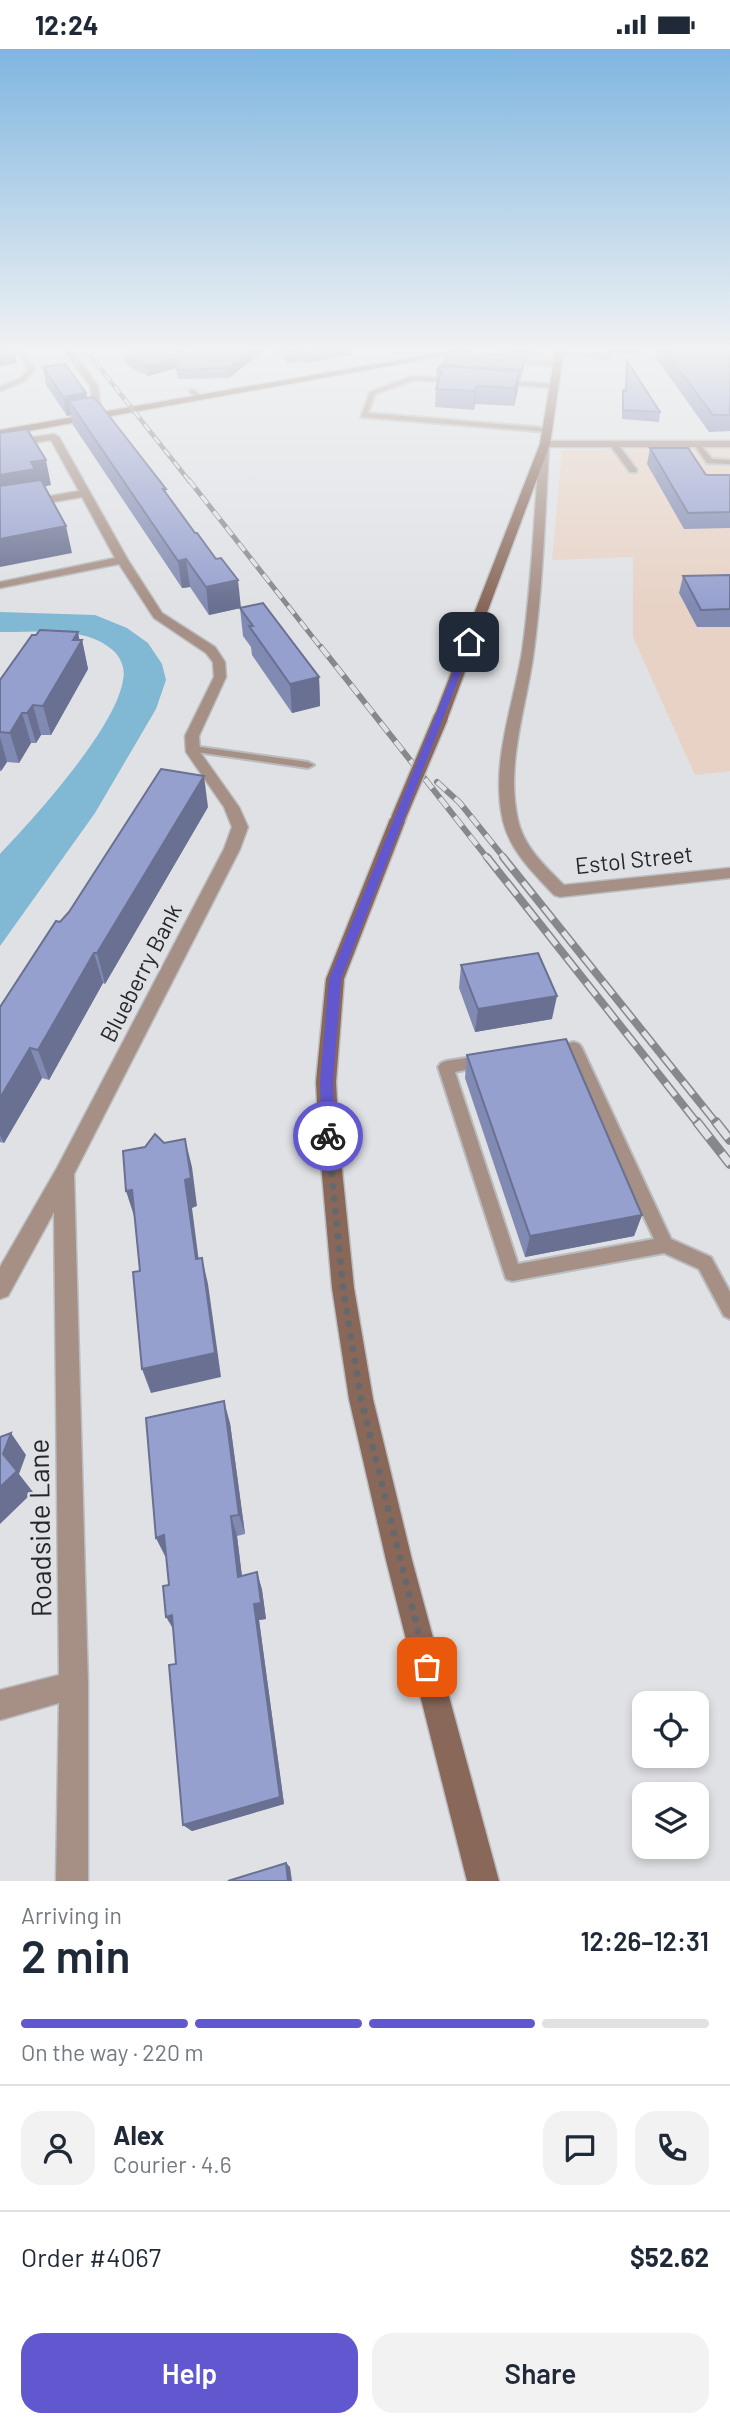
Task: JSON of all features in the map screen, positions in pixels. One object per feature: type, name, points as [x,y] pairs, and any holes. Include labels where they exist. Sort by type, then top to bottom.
[{"type":"main road","points":[[483,1881],[399,1560],[361,1399],[343,1288],[328,1140],[326,1082],[335,979],[440,716],[546,437]]},
{"type":"street","points":[[0,445],[54,437],[122,560],[158,615],[211,650],[219,662],[220,677],[192,736],[193,749]]},
{"type":"street","points":[[546,437],[614,445],[730,444]]},
{"type":"street","name":"Estol Street","points":[[546,437],[528,652],[509,758],[506,797],[512,825],[523,852],[560,891],[730,873]]},
{"type":"street","points":[[0,508],[87,493]]},
{"type":"street","points":[[0,585],[122,560]]},
{"type":"street","name":"Blueberry Bank","points":[[0,1288],[64,1174],[232,849],[240,827],[231,807],[203,769],[193,749]]},
{"type":"street","name":"Roadside Lane","points":[[64,1174],[74,1685],[72,1881]]},
{"type":"street","points":[[0,1705],[74,1685]]},
{"type":"lane","points":[[525,434],[546,437]]},
{"type":"lane","points":[[698,444],[710,461],[730,462]]},
{"type":"lane","points":[[614,445],[633,471]]},
{"type":"lane","points":[[716,462],[723,472]]},
{"type":"lane","points":[[193,749],[308,765]]},
{"type":"lane","points":[[535,1054],[574,1048],[664,1245]]},
{"type":"lane","points":[[497,1059],[446,1067],[512,1273],[664,1245],[705,1263],[730,1310]]},
{"type":"shaded area","points":[[730,448],[730,771],[695,775],[633,637],[633,557],[552,560],[562,450]]},
{"type":"water","points":[[0,612],[95,615],[127,628],[148,643],[162,664],[166,680],[156,709],[95,813],[0,946],[0,854],[52,796],[90,747],[117,700],[124,675],[117,654],[99,641],[72,633],[0,632]]},
{"type":"building","points":[[0,434],[30,434],[46,460],[31,462],[35,469],[0,475]]},
{"type":"building","points":[[92,434],[124,434],[166,489],[163,489],[195,533],[216,559],[221,558],[238,580],[206,587],[186,559],[178,561]]},
{"type":"building","points":[[650,448],[688,448],[706,475],[730,475],[730,512],[688,513]]},
{"type":"building","points":[[41,480],[66,526],[0,539],[0,486]]},
{"type":"building","points":[[730,575],[730,609],[701,610],[683,576]]},
{"type":"building","points":[[263,603],[319,677],[290,684],[249,626],[253,626],[240,608]]},
{"type":"building","points":[[40,630],[78,632],[73,640],[82,640],[43,706],[33,705],[27,713],[22,713],[10,733],[0,732],[0,680],[32,635],[36,635]]},
{"type":"building","points":[[161,769],[204,776],[97,953],[94,953],[38,1050],[30,1048],[0,1098],[0,1007],[56,921],[60,922],[69,912]]},
{"type":"building","points":[[538,953],[557,996],[478,1009],[461,965]]},
{"type":"building","points":[[566,1039],[642,1215],[530,1236],[467,1055]]},
{"type":"building","points":[[155,1134],[164,1143],[185,1139],[191,1178],[185,1180],[196,1259],[202,1258],[215,1353],[142,1369],[133,1272],[140,1271],[132,1190],[126,1191],[123,1151],[145,1147]]},
{"type":"building","points":[[224,1401],[239,1515],[231,1516],[238,1577],[257,1572],[261,1603],[254,1604],[280,1797],[183,1825],[169,1665],[176,1664],[172,1615],[166,1617],[163,1586],[169,1585],[164,1535],[156,1538],[146,1418]]},
{"type":"building","points":[[11,1433],[3,1454],[17,1471],[0,1487],[0,1437]]},
{"type":"building","points":[[286,1863],[288,1881],[228,1881]]},
{"type":"railway","points":[[152,434],[190,482]]},
{"type":"railway","points":[[189,480],[322,649]]},
{"type":"railway","points":[[321,647],[488,859]]},
{"type":"railway","points":[[437,782],[460,803],[505,859]]},
{"type":"railway","points":[[487,857],[698,1124]]},
{"type":"railway","points":[[503,857],[717,1124]]},
{"type":"railway","points":[[697,1122],[730,1164]]},
{"type":"railway","points":[[716,1122],[730,1140]]},
{"type":"way so far","points":[[328,1136],[343,1288],[361,1399],[427,1667]]},
{"type":"route","points":[[328,1136],[326,1082],[335,979],[469,642]]}]
